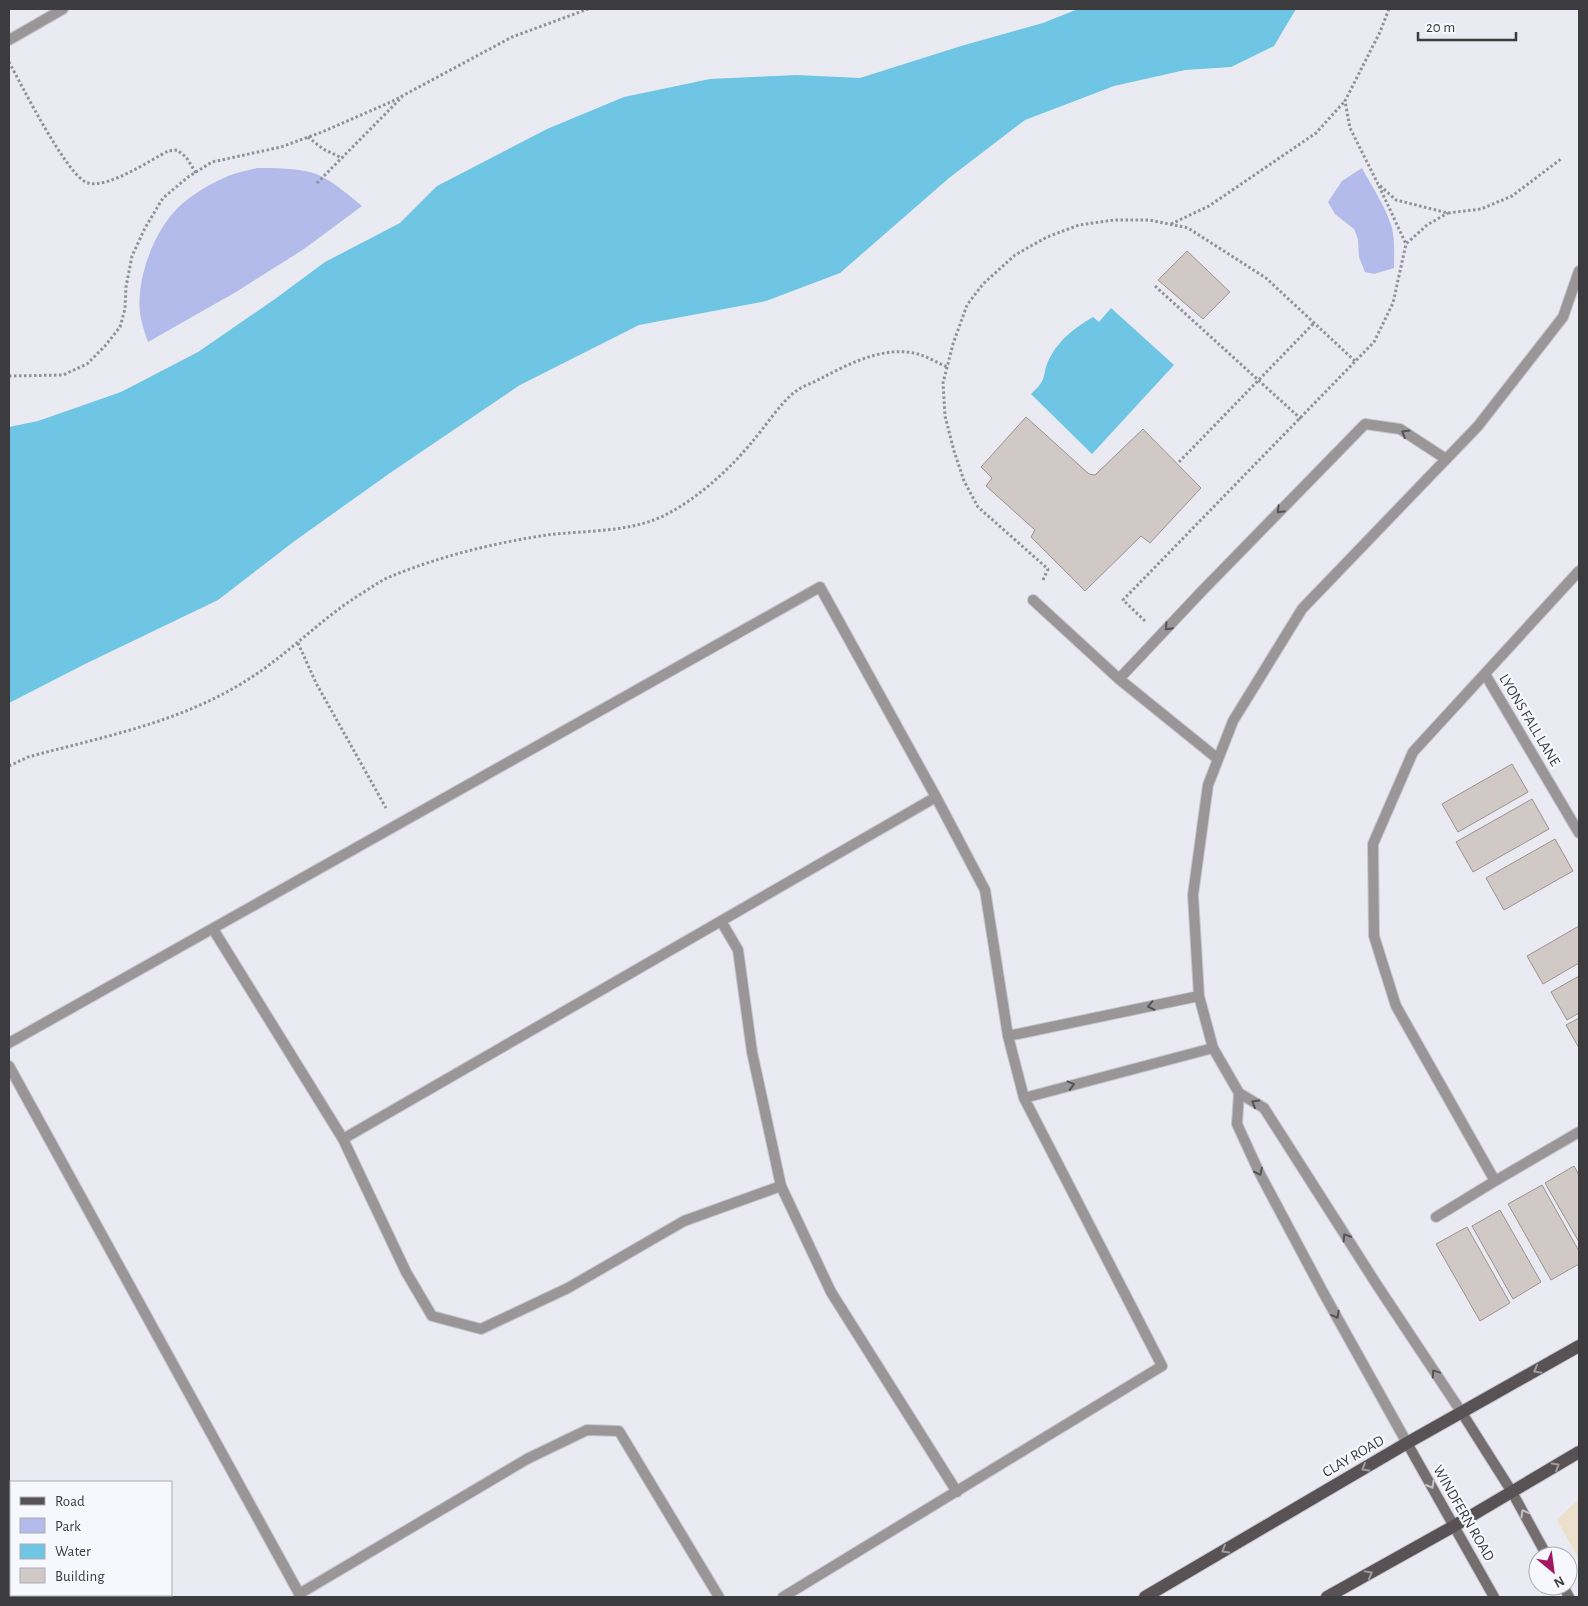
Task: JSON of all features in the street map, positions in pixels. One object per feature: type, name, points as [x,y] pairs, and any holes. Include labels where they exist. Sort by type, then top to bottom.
[{"type":"main road","name":"CLAY ROAD","points":[[1145,1597],[1407,1443],[1579,1346]]},
{"type":"main road","points":[[1327,1597],[1454,1526],[1579,1452]]},
{"type":"street","points":[[9,40],[63,9]]},
{"type":"street","points":[[1542,1546],[1512,1492],[1462,1413],[1376,1285],[1264,1108],[1239,1093],[1213,1048],[1199,996],[1194,895],[1208,785],[1232,721],[1302,609],[1478,426],[1563,317],[1579,271]]},
{"type":"street","points":[[1119,679],[1365,424],[1400,429],[1446,459]]},
{"type":"street","points":[[1495,1181],[1396,1006],[1374,936],[1373,844],[1413,752],[1579,571]]},
{"type":"street","points":[[9,1043],[820,587],[985,890],[1008,1036],[1024,1098],[1162,1366],[783,1597]]},
{"type":"street","points":[[1033,600],[1119,679],[1218,759]]},
{"type":"street","name":"LYONS FALL LANE","points":[[1485,674],[1579,833]]},
{"type":"street","points":[[344,1139],[936,797]]},
{"type":"street","points":[[720,921],[738,950],[752,1052],[780,1186],[831,1292],[956,1492]]},
{"type":"street","points":[[213,929],[344,1139],[406,1272],[432,1316],[482,1328],[568,1288],[684,1221],[780,1186]]},
{"type":"street","points":[[1008,1036],[1199,996]]},
{"type":"street","points":[[1024,1098],[1213,1048]]},
{"type":"street","points":[[9,1066],[300,1595],[527,1459],[587,1430],[619,1431],[719,1597]]},
{"type":"street","points":[[1239,1093],[1237,1124],[1259,1172],[1407,1443]]},
{"type":"street","points":[[1436,1217],[1579,1132]]},
{"type":"street","name":"WINDFERN ROAD","points":[[1407,1443],[1494,1597]]},
{"type":"path","points":[[9,376],[63,375],[87,364],[105,346],[120,327],[125,309],[126,287],[132,256],[145,228],[163,198],[212,162],[281,146],[307,137],[382,105],[512,37],[588,9]]},
{"type":"path","points":[[1170,224],[1209,206],[1316,133],[1345,101],[1380,32],[1389,9]]},
{"type":"path","points":[[9,62],[63,158],[78,177],[88,184],[109,182],[168,151],[177,150],[186,157],[196,173]]},
{"type":"path","points":[[317,183],[404,94]]},
{"type":"path","points":[[1345,101],[1350,128],[1406,244]]},
{"type":"path","points":[[307,137],[323,149],[342,158]]},
{"type":"path","points":[[1378,184],[1396,200],[1448,213],[1481,209],[1512,196],[1561,159]]},
{"type":"path","points":[[1160,636],[1123,600],[1374,342],[1393,304],[1406,244],[1427,225],[1448,213]]},
{"type":"path","points":[[1033,600],[1048,570],[978,507],[964,481],[954,451],[945,416],[942,383],[966,305],[983,284],[1015,255],[1047,237],[1079,225],[1114,220],[1149,220],[1188,228],[1266,278],[1356,362]]},
{"type":"path","points":[[1155,286],[1301,419]]},
{"type":"path","points":[[1179,462],[1314,323]]},
{"type":"path","points":[[9,766],[28,757],[152,724],[200,706],[244,682],[298,642],[343,605],[384,579],[427,564],[499,544],[546,535],[641,524],[668,514],[694,497],[727,469],[796,391],[859,360],[897,352],[919,354],[947,367]]},
{"type":"path","points":[[298,642],[316,683],[396,826]]},
{"type":"shaded area","points":[[1579,1499],[1579,1559],[1578,1546],[1572,1546],[1557,1520]]},
{"type":"green space","points":[[257,168],[292,169],[319,175],[362,206],[304,249],[236,292],[148,342],[140,313],[141,284],[149,254],[163,226],[182,204],[213,183],[236,173]]},
{"type":"green space","points":[[1362,168],[1386,212],[1394,238],[1394,268],[1374,274],[1365,272],[1359,257],[1358,239],[1354,229],[1335,214],[1328,202],[1342,181]]},
{"type":"water","points":[[1078,9],[1296,9],[1274,46],[1231,67],[1185,70],[1114,86],[1025,120],[949,178],[840,273],[766,301],[639,325],[520,385],[390,473],[296,540],[218,600],[9,703],[9,427],[38,421],[121,392],[198,352],[325,262],[400,223],[437,186],[547,129],[624,97],[710,79],[797,75],[860,78],[961,46],[1043,23]]},
{"type":"water","points":[[1111,308],[1174,365],[1092,454],[1031,394],[1042,381],[1047,364],[1060,343],[1072,331],[1093,317],[1099,322]]},
{"type":"building","points":[[1187,251],[1230,292],[1203,319],[1158,280]]},
{"type":"building","points":[[1026,417],[1089,474],[1095,475],[1143,429],[1201,488],[1150,543],[1141,536],[1085,591],[1031,537],[1035,530],[986,486],[992,478],[981,467]]},
{"type":"building","points":[[1512,764],[1528,792],[1458,832],[1442,804]]},
{"type":"building","points":[[1532,799],[1549,829],[1473,872],[1456,842]]},
{"type":"building","points":[[1555,839],[1573,871],[1504,910],[1486,878]]},
{"type":"building","points":[[1579,926],[1579,963],[1543,984],[1527,956]]},
{"type":"building","points":[[1579,976],[1579,1013],[1567,1020],[1551,992]]},
{"type":"building","points":[[1579,1018],[1579,1048],[1566,1025]]},
{"type":"building","points":[[1574,1166],[1579,1175],[1579,1242],[1545,1183]]},
{"type":"building","points":[[1542,1185],[1579,1251],[1579,1264],[1551,1280],[1508,1204]]},
{"type":"building","points":[[1500,1210],[1541,1282],[1513,1299],[1472,1226]]},
{"type":"building","points":[[1467,1227],[1510,1303],[1480,1321],[1436,1244]]}]
